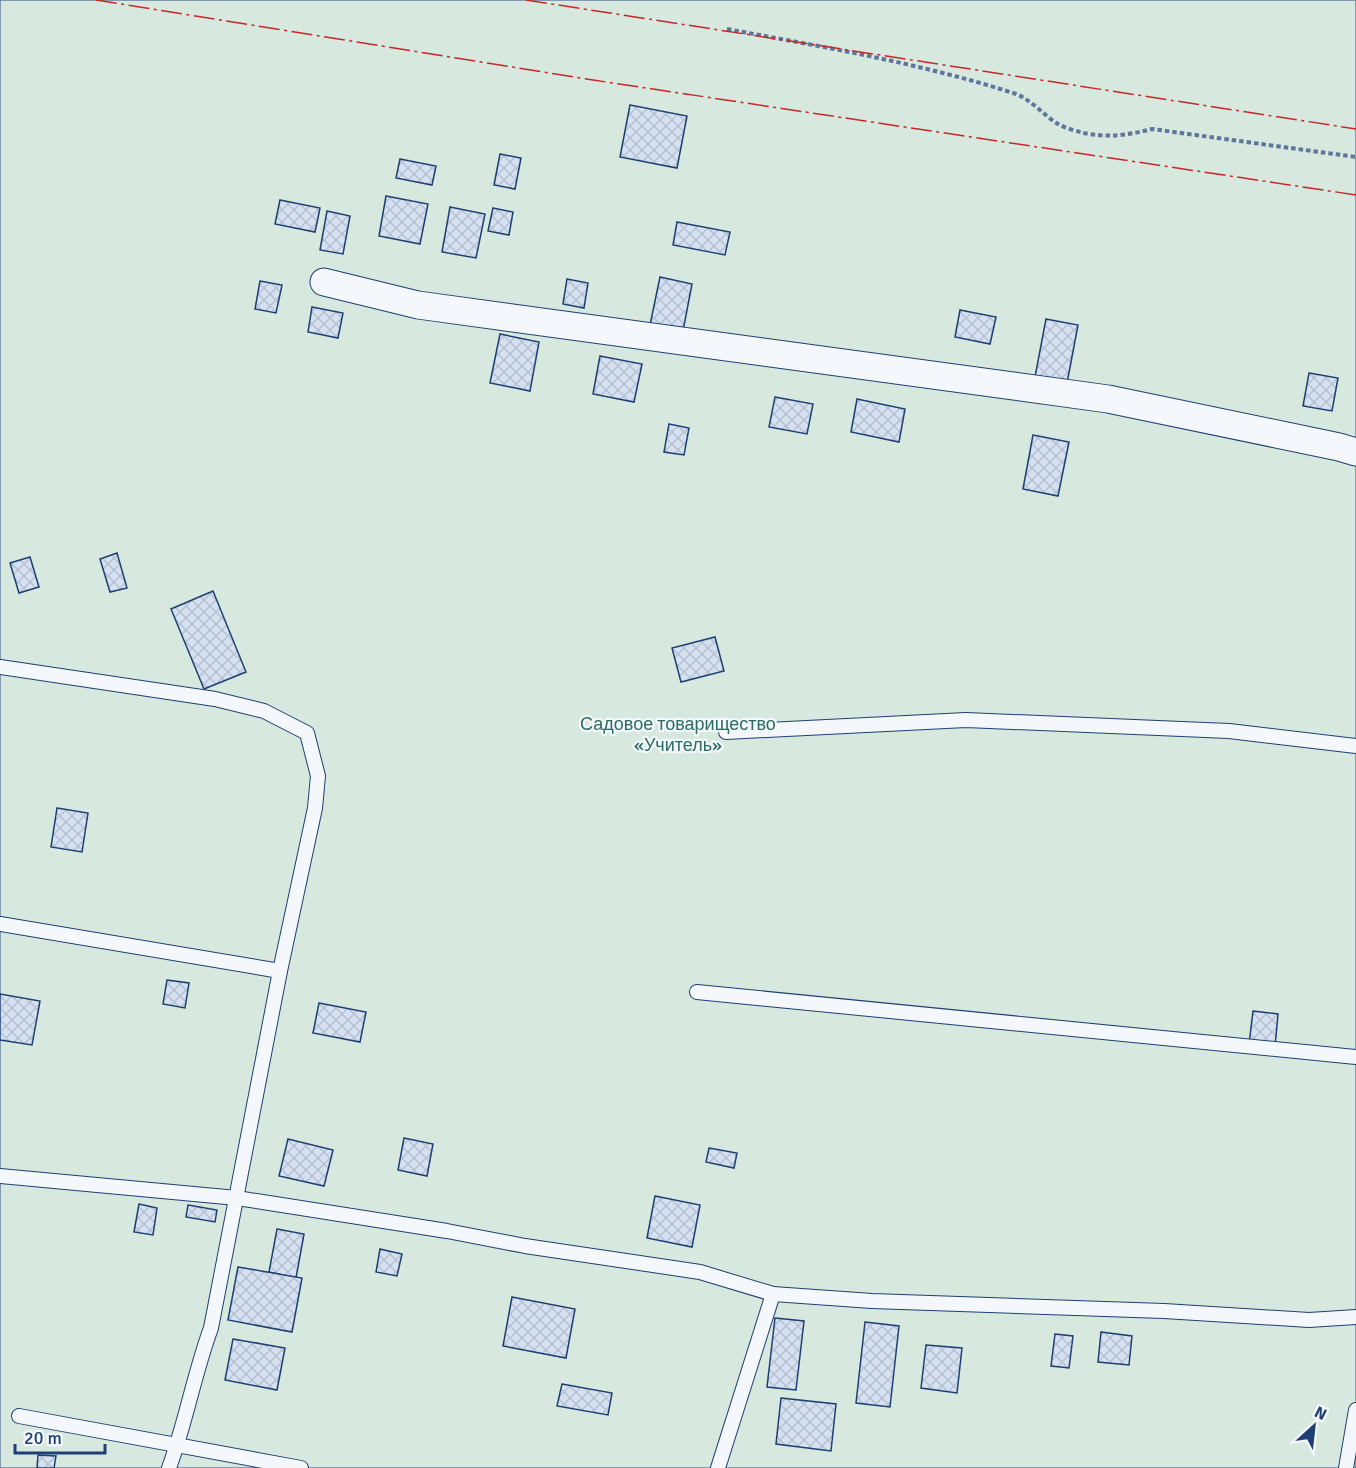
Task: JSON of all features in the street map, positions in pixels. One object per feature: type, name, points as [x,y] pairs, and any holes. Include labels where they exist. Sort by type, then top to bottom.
[{"type":"street","points":[[324,282],[418,305],[1108,399],[1356,452]]},
{"type":"lane","points":[[0,667],[215,699],[264,711],[307,733],[318,776],[315,808],[280,971],[211,1328],[201,1354],[169,1468]]},
{"type":"lane","points":[[726,732],[966,720],[1229,731],[1356,746]]},
{"type":"lane","points":[[0,924],[280,971]]},
{"type":"lane","points":[[697,992],[1356,1057]]},
{"type":"lane","points":[[0,1176],[237,1198],[447,1231],[525,1246],[700,1272],[773,1294],[1164,1311],[1308,1320],[1356,1317]]},
{"type":"lane","points":[[718,1468],[773,1294]]},
{"type":"lane","points":[[1346,1468],[1356,1410]]},
{"type":"lane","points":[[19,1416],[301,1468]]},
{"type":"path","points":[[727,29],[860,54],[963,77],[1019,94],[1059,124],[1082,133],[1106,136],[1152,129],[1356,156]]},
{"type":"green space","name":"Садовое товарищество «Учитель»","points":[[0,0],[1356,0],[1356,1468],[0,1468]]},
{"type":"building","points":[[630,105],[687,116],[677,168],[620,157]]},
{"type":"building","points":[[500,154],[521,158],[515,189],[494,185]]},
{"type":"building","points":[[400,159],[436,166],[432,185],[396,178]]},
{"type":"building","points":[[386,196],[428,204],[420,244],[379,236]]},
{"type":"building","points":[[280,200],[320,208],[315,232],[275,224]]},
{"type":"building","points":[[450,207],[485,214],[476,258],[442,252]]},
{"type":"building","points":[[493,208],[513,212],[509,235],[488,231]]},
{"type":"building","points":[[327,211],[350,216],[343,254],[320,250]]},
{"type":"building","points":[[677,222],[730,232],[725,255],[673,245]]},
{"type":"building","points":[[660,277],[692,284],[683,331],[650,325]]},
{"type":"building","points":[[567,279],[588,283],[584,308],[563,304]]},
{"type":"building","points":[[260,281],[282,285],[276,313],[255,309]]},
{"type":"building","points":[[312,307],[343,313],[338,338],[308,332]]},
{"type":"building","points":[[960,310],[996,317],[990,344],[955,337]]},
{"type":"building","points":[[1046,319],[1078,325],[1067,383],[1035,377]]},
{"type":"building","points":[[500,334],[539,342],[530,391],[490,383]]},
{"type":"building","points":[[600,356],[642,364],[634,402],[593,394]]},
{"type":"building","points":[[1309,373],[1338,378],[1332,411],[1303,406]]},
{"type":"building","points":[[775,397],[813,404],[807,434],[769,427]]},
{"type":"building","points":[[857,399],[905,409],[899,442],[851,432]]},
{"type":"building","points":[[669,424],[689,428],[684,455],[664,452]]},
{"type":"building","points":[[1033,435],[1069,442],[1058,496],[1023,489]]},
{"type":"building","points":[[117,553],[127,588],[110,592],[100,559]]},
{"type":"building","points":[[30,557],[39,587],[19,593],[10,563]]},
{"type":"building","points":[[213,591],[246,672],[204,689],[171,609]]},
{"type":"building","points":[[715,637],[724,671],[681,682],[672,648]]},
{"type":"building","points":[[57,808],[88,813],[82,852],[51,847]]},
{"type":"building","points":[[167,980],[189,983],[185,1008],[163,1004]]},
{"type":"building","points":[[0,994],[40,1001],[32,1045],[0,1040]]},
{"type":"building","points":[[319,1003],[366,1012],[360,1042],[313,1033]]},
{"type":"building","points":[[1253,1011],[1278,1014],[1275,1047],[1249,1044]]},
{"type":"building","points":[[404,1138],[433,1144],[427,1176],[398,1170]]},
{"type":"building","points":[[288,1139],[333,1150],[324,1186],[279,1176]]},
{"type":"building","points":[[709,1148],[737,1153],[734,1168],[706,1162]]},
{"type":"building","points":[[655,1196],[700,1205],[692,1247],[647,1238]]},
{"type":"building","points":[[139,1204],[157,1208],[153,1235],[134,1232]]},
{"type":"building","points":[[188,1205],[217,1210],[215,1222],[186,1217]]},
{"type":"building","points":[[277,1229],[304,1234],[296,1278],[269,1272]]},
{"type":"building","points":[[380,1249],[402,1254],[397,1276],[376,1272]]},
{"type":"building","points":[[238,1267],[302,1278],[292,1332],[228,1320]]},
{"type":"building","points":[[512,1297],[575,1309],[566,1358],[503,1346]]},
{"type":"building","points":[[775,1318],[804,1321],[796,1390],[767,1387]]},
{"type":"building","points":[[865,1322],[899,1326],[890,1407],[856,1403]]},
{"type":"building","points":[[1101,1332],[1132,1336],[1129,1365],[1098,1362]]},
{"type":"building","points":[[1055,1334],[1073,1336],[1069,1368],[1051,1366]]},
{"type":"building","points":[[233,1339],[285,1348],[277,1390],[225,1380]]},
{"type":"building","points":[[926,1345],[962,1348],[957,1393],[921,1388]]},
{"type":"building","points":[[562,1384],[612,1393],[608,1415],[557,1406]]},
{"type":"building","points":[[781,1398],[836,1404],[831,1451],[776,1444]]},
{"type":"building","points":[[38,1455],[56,1456],[54,1468],[37,1468]]},
{"type":"power","points":[[96,0],[593,80],[1356,195]]},
{"type":"power","points":[[526,0],[1356,129]]}]
